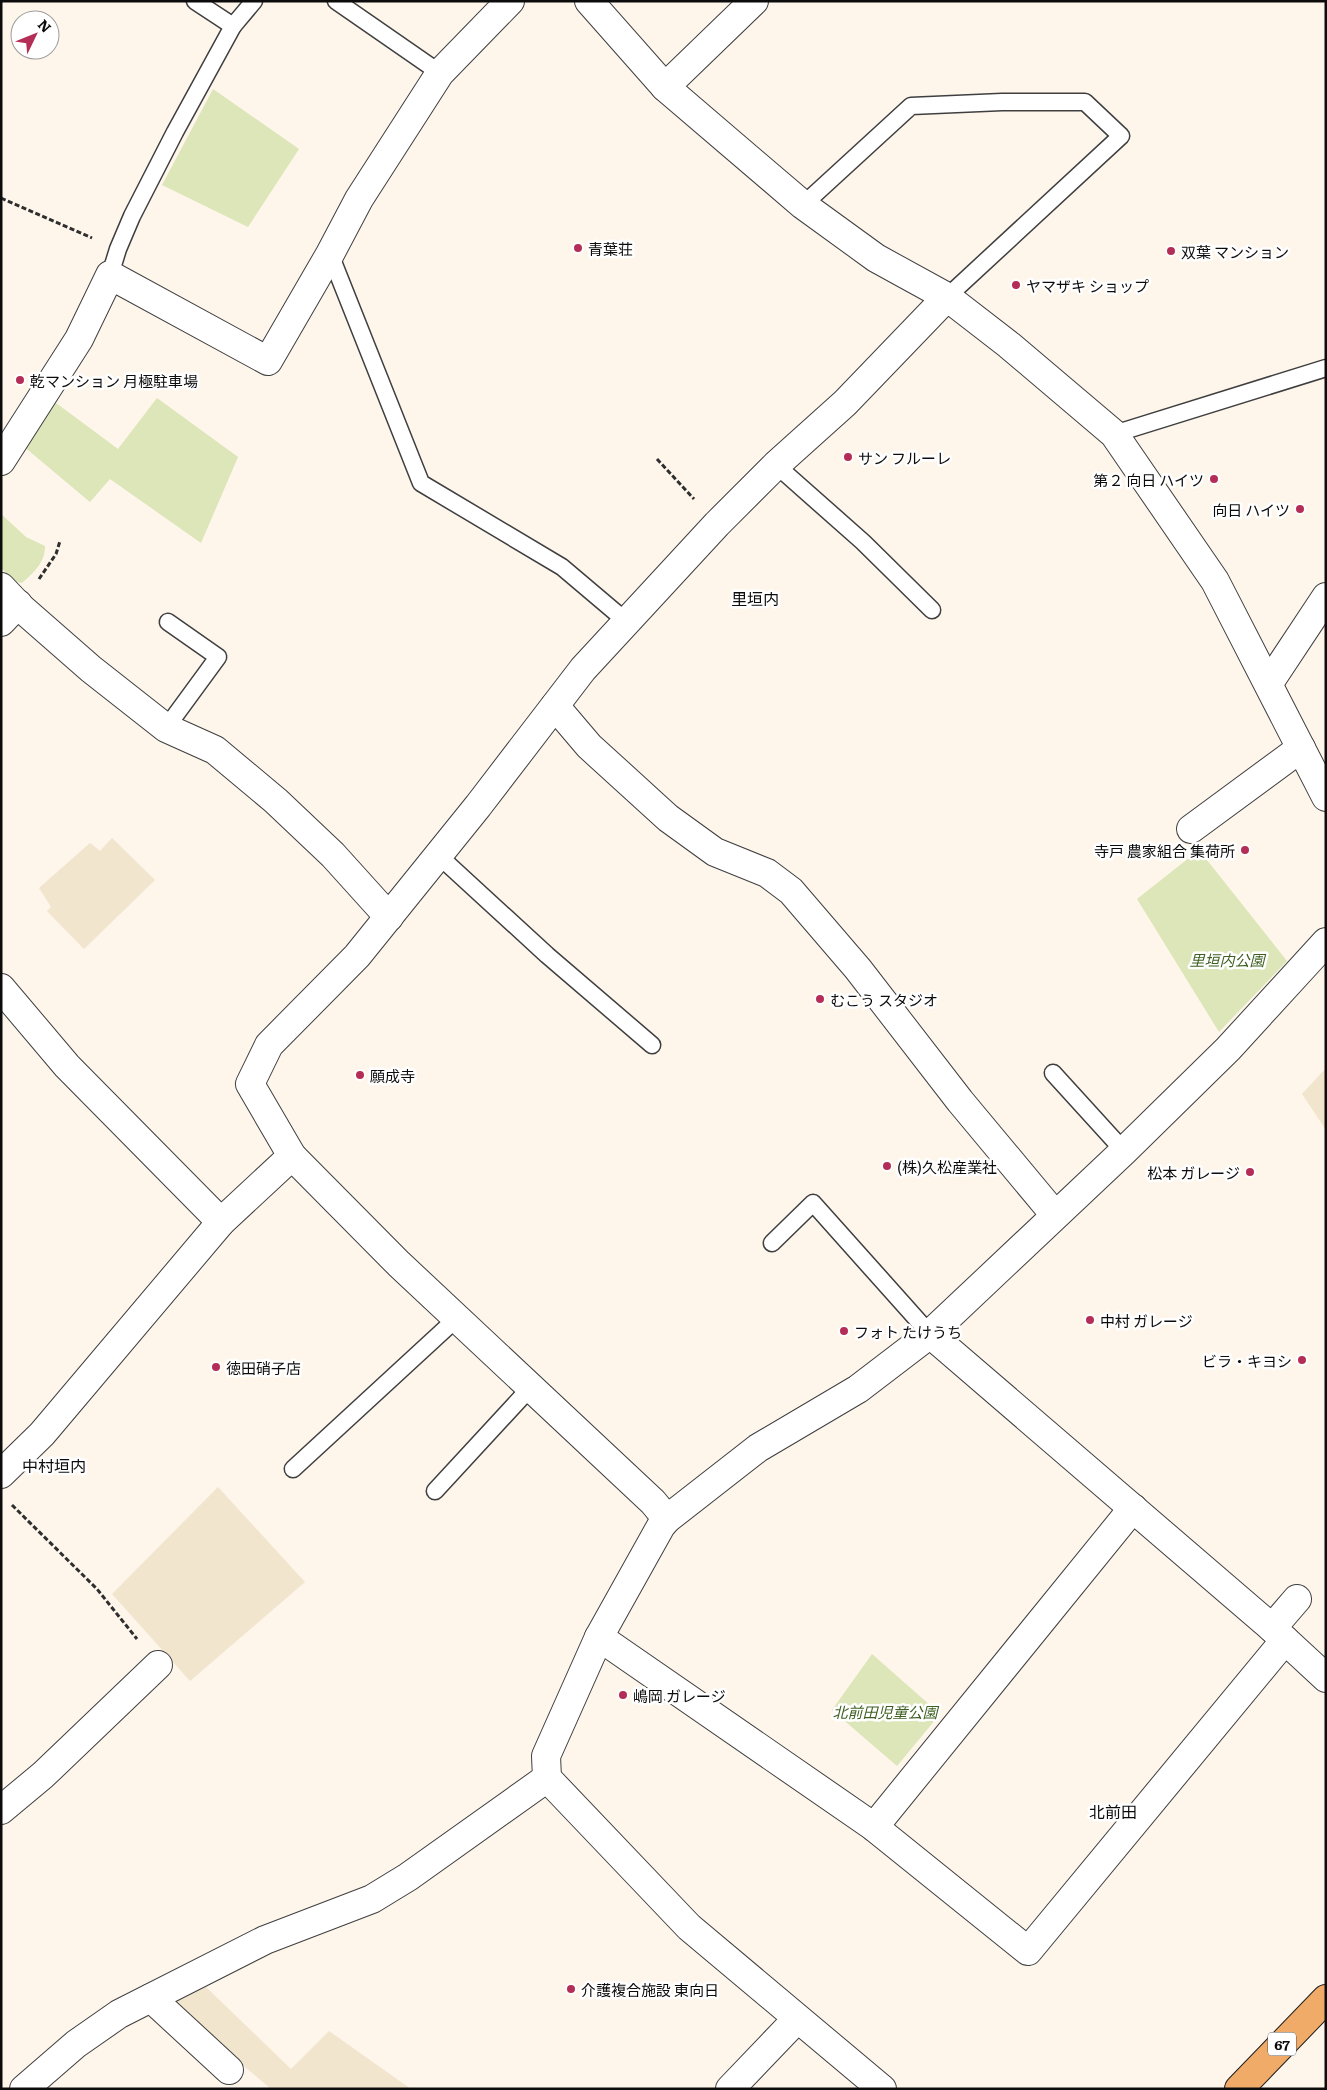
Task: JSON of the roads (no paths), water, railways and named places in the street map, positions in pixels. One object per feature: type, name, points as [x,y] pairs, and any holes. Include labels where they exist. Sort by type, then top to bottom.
[{"type":"main road","name":"67","points":[[1239,2089],[1326,1999]]},
{"type":"street","points":[[1,461],[78,339],[110,275],[268,361],[330,254],[359,199],[440,73],[510,1]]},
{"type":"street","points":[[589,1],[665,87],[803,205],[876,258],[947,297],[1009,345],[1114,434],[1215,581],[1326,797]]},
{"type":"street","points":[[665,87],[754,1]]},
{"type":"street","points":[[667,1519],[653,1502],[399,1264],[292,1156],[250,1084],[269,1045],[357,956],[478,806],[584,669],[717,524],[776,465],[845,403],[947,297]]},
{"type":"street","points":[[1269,683],[1326,597]]},
{"type":"street","points":[[10,605],[166,728],[215,750],[333,855],[389,917]]},
{"type":"street","points":[[555,706],[589,746],[668,818],[715,852],[768,873],[791,891],[858,969],[960,1101],[1055,1215]]},
{"type":"street","points":[[1192,829],[1300,748]]},
{"type":"street","points":[[882,2089],[689,1927],[548,1778],[546,1756],[600,1637],[667,1519],[758,1448],[858,1389],[930,1334],[1124,1152],[1228,1049],[1326,942]]},
{"type":"street","points":[[1,988],[67,1066],[221,1222]]},
{"type":"street","points":[[1,1474],[42,1434],[221,1222],[292,1156]]},
{"type":"street","points":[[930,1334],[1279,1634],[1326,1678]]},
{"type":"street","points":[[874,1827],[1133,1508]]},
{"type":"street","points":[[600,1637],[874,1827],[1028,1951],[1279,1634],[1297,1599]]},
{"type":"street","points":[[1,1810],[43,1776],[158,1665]]},
{"type":"street","points":[[24,2089],[76,2044],[119,2014],[265,1940],[372,1899],[408,1877],[548,1778]]},
{"type":"street","points":[[151,1998],[229,2070]]},
{"type":"street","points":[[730,2089],[797,2019]]},
{"type":"lane","points":[[195,1],[233,26]]},
{"type":"lane","points":[[110,275],[118,249],[132,216],[174,132],[233,26],[254,1]]},
{"type":"lane","points":[[336,1],[440,73]]},
{"type":"lane","points":[[803,205],[911,106],[1002,102],[1085,102],[1121,136],[947,297]]},
{"type":"lane","points":[[330,254],[421,484],[562,567],[626,622]]},
{"type":"lane","points":[[1114,434],[1326,368]]},
{"type":"lane","points":[[776,465],[863,542],[932,610]]},
{"type":"lane","points":[[166,728],[218,657],[168,622]]},
{"type":"lane","points":[[438,856],[547,955],[652,1045]]},
{"type":"lane","points":[[1052,1073],[1124,1152]]},
{"type":"lane","points":[[772,1243],[813,1202],[930,1334]]},
{"type":"lane","points":[[293,1469],[457,1318]]},
{"type":"lane","points":[[435,1491],[531,1387]]},
{"type":"place","name":"青葉荘","points":[[578,248]]},
{"type":"place","name":"双葉 マンション","points":[[1171,251]]},
{"type":"place","name":"ヤマザキ ショップ","points":[[1016,285]]},
{"type":"place","name":"乾マンション 月極駐車場","points":[[20,380]]},
{"type":"place","name":"サン フルーレ","points":[[848,457]]},
{"type":"place","name":"第２ 向日 ハイツ","points":[[1214,479]]},
{"type":"place","name":"向日 ハイツ","points":[[1300,509]]},
{"type":"place","name":"寺戸 農家組合 集荷所","points":[[1245,850]]},
{"type":"place","name":"むこう スタジオ","points":[[820,999]]},
{"type":"place","name":"願成寺","points":[[360,1075]]},
{"type":"place","name":"(株)久松産業社","points":[[887,1166]]},
{"type":"place","name":"松本 ガレージ","points":[[1250,1172]]},
{"type":"place","name":"中村 ガレージ","points":[[1090,1320]]},
{"type":"place","name":"フォト たけうち","points":[[844,1331]]},
{"type":"place","name":"ビラ・キヨシ","points":[[1302,1360]]},
{"type":"place","name":"徳田硝子店","points":[[216,1367]]},
{"type":"place","name":"嶋岡 ガレージ","points":[[623,1695]]},
{"type":"place","name":"介護複合施設 東向日","points":[[571,1989]]},
{"type":"district","name":"里垣内","points":[[755,598]]},
{"type":"district","name":"中村垣内","points":[[54,1465]]},
{"type":"district","name":"北前田","points":[[1113,1811]]},
{"type":"park label","name":"里垣内公園","points":[[1227,959]]},
{"type":"park label","name":"北前田児童公園","points":[[885,1711]]}]
